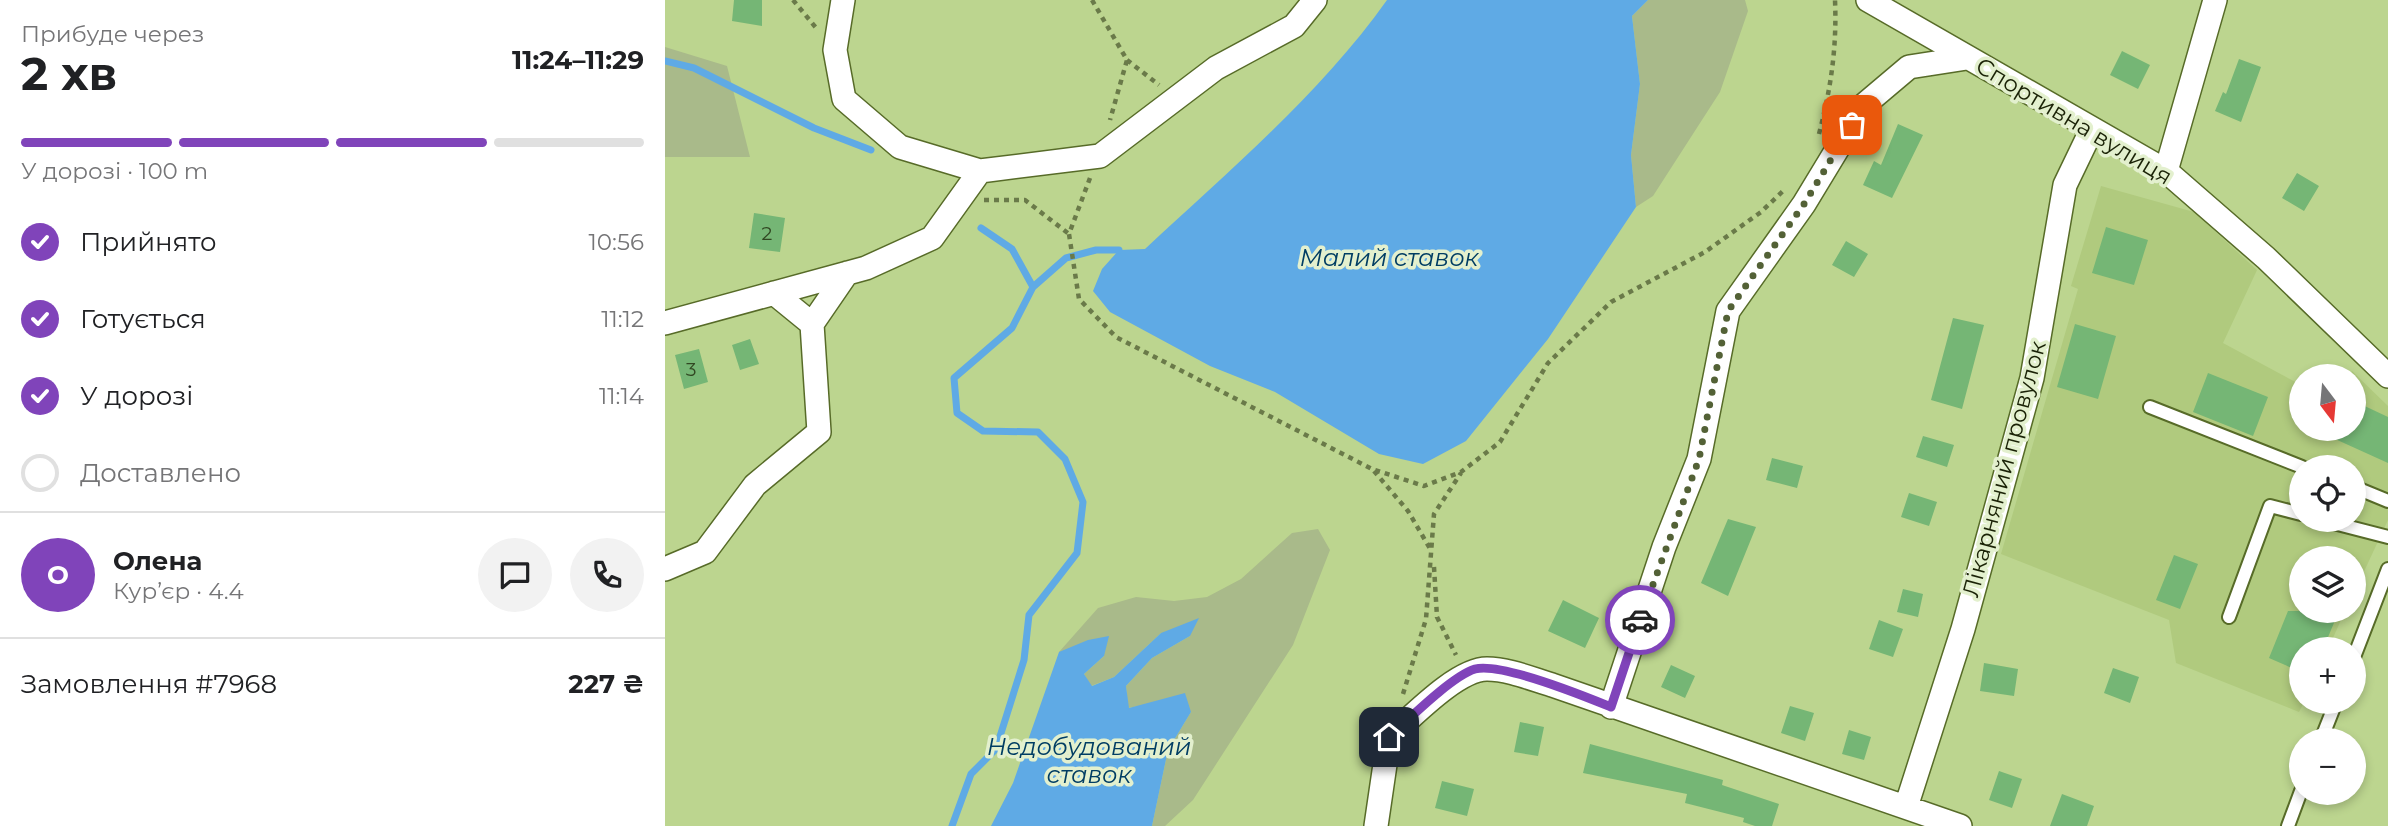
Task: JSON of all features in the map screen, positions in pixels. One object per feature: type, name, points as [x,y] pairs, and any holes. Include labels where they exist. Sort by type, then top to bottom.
[{"type":"street","points":[[843,0],[835,50],[844,99],[900,147],[980,171],[1100,156],[1216,68],[1294,26],[1315,0]]},
{"type":"street","name":"Спортивна вулиця","points":[[1868,0],[2091,131],[2166,171],[2266,258],[2388,376]]},
{"type":"street","points":[[2166,171],[2215,0]]},
{"type":"street","points":[[1611,707],[1664,547],[1699,459],[1728,311],[1804,204],[1864,105],[1909,67],[1967,58]]},
{"type":"street","name":"Лікарняний провулок","points":[[1906,807],[1963,629],[2032,378],[2064,185],[2091,131]]},
{"type":"street","points":[[665,323],[847,273],[932,238],[980,171]]},
{"type":"street","points":[[665,569],[705,552],[755,485],[819,432],[812,324],[847,273]]},
{"type":"street","points":[[774,293],[812,324]]},
{"type":"street","points":[[1376,826],[1389,737],[1436,696],[1474,670],[1491,668],[1539,681],[1960,826]]},
{"type":"lane","points":[[2150,407],[2289,462]]},
{"type":"lane","points":[[2366,493],[2388,501]]},
{"type":"lane","points":[[2229,617],[2270,506],[2289,511]]},
{"type":"lane","points":[[2366,531],[2388,537]]},
{"type":"lane","points":[[2362,637],[2388,569]]},
{"type":"lane","points":[[2288,826],[2296,805]]},
{"type":"path","points":[[1092,0],[1127,60],[1176,98]]},
{"type":"path","points":[[1818,138],[1830,90],[1837,42],[1835,0]]},
{"type":"path","points":[[1127,60],[1100,156],[1084,188],[1069,234],[1079,299],[1116,337],[1372,469],[1424,486],[1461,472],[1500,442],[1548,363],[1611,302],[1705,252],[1761,212],[1788,187]]},
{"type":"path","points":[[959,200],[1025,200],[1069,234]]},
{"type":"path","points":[[1372,469],[1408,510],[1433,554],[1437,617],[1462,666],[1474,670]]},
{"type":"path","points":[[1402,697],[1426,619],[1434,514],[1461,472]]},
{"type":"shaded area","points":[[1648,0],[1745,0],[1748,11],[1720,92],[1653,196],[1636,207],[1631,155],[1640,84],[1632,16]]},
{"type":"shaded area","points":[[665,47],[727,66],[750,157],[665,157]]},
{"type":"shaded area","points":[[2101,186],[2194,212],[2257,270],[2223,343],[2289,379],[2289,441],[2366,441],[2366,385],[2388,406],[2388,520],[2366,567],[2366,546],[2289,546],[2289,623],[2340,623],[2333,637],[2289,637],[2289,708],[2176,663],[2169,620],[2001,554],[2078,289],[2071,286]]},
{"type":"shaded area","points":[[1318,529],[1330,550],[1293,645],[1193,800],[1165,826],[1152,826],[1168,750],[1191,712],[1151,704],[1128,708],[1126,686],[1152,658],[1190,636],[1161,633],[1114,677],[1091,686],[1084,674],[1104,656],[1059,652],[1098,608],[1136,597],[1174,601],[1207,597],[1241,579],[1292,533]]},
{"type":"water","name":"Малий ставок","points":[[1387,0],[1648,0],[1632,16],[1640,84],[1631,155],[1636,207],[1548,339],[1466,441],[1423,464],[1379,454],[1275,392],[1210,366],[1110,312],[1093,291],[1102,269],[1119,250],[1145,249],[1273,130],[1333,67]]},
{"type":"water","name":"Недобудований ставок","points":[[1199,618],[1190,636],[1152,658],[1126,686],[1129,708],[1185,693],[1191,712],[1168,750],[1152,826],[991,826],[1013,783],[1059,652],[1088,640],[1109,636],[1104,656],[1084,674],[1092,686],[1114,677],[1161,633]]},
{"type":"building","points":[[734,0],[762,0],[762,26],[732,21]]},
{"type":"building","points":[[2122,51],[2150,65],[2138,89],[2110,75]]},
{"type":"building","points":[[2239,59],[2261,67],[2241,122],[2215,111],[2223,92],[2226,94]]},
{"type":"building","points":[[1898,124],[1923,135],[1892,198],[1863,185],[1874,161],[1881,165]]},
{"type":"building","points":[[2297,173],[2319,186],[2304,211],[2282,198]]},
{"type":"building","points":[[754,213],[785,218],[780,252],[749,248]]},
{"type":"building","points":[[2106,227],[2148,240],[2134,285],[2092,273]]},
{"type":"building","points":[[1846,241],[1868,254],[1854,277],[1832,265]]},
{"type":"building","points":[[1953,318],[1984,325],[1962,409],[1931,400]]},
{"type":"building","points":[[2075,324],[2116,336],[2098,399],[2057,387]]},
{"type":"building","points":[[750,339],[759,364],[740,370],[732,345]]},
{"type":"building","points":[[699,349],[708,382],[684,389],[675,355]]},
{"type":"building","points":[[2208,373],[2268,397],[2253,436],[2193,412]]},
{"type":"building","points":[[2366,407],[2388,417],[2388,463],[2339,441],[2366,441]]},
{"type":"building","points":[[1923,436],[1954,445],[1947,467],[1916,457]]},
{"type":"building","points":[[1772,458],[1803,466],[1797,488],[1766,480]]},
{"type":"building","points":[[1909,493],[1937,502],[1929,526],[1901,517]]},
{"type":"building","points":[[1728,519],[1756,527],[1728,596],[1701,583]]},
{"type":"building","points":[[2174,555],[2198,564],[2180,609],[2156,600]]},
{"type":"building","points":[[1903,589],[1923,594],[1918,617],[1897,612]]},
{"type":"building","points":[[1563,600],[1599,618],[1585,648],[1548,631]]},
{"type":"building","points":[[2288,611],[2289,623],[2334,623],[2328,637],[2289,637],[2289,667],[2269,658]]},
{"type":"building","points":[[1879,620],[1903,629],[1893,657],[1869,649]]},
{"type":"building","points":[[1984,663],[2018,669],[2014,696],[1980,691]]},
{"type":"building","points":[[1671,665],[1695,676],[1685,698],[1661,687]]},
{"type":"building","points":[[2113,668],[2139,677],[2130,703],[2104,693]]},
{"type":"building","points":[[1790,706],[1814,713],[1805,741],[1781,733]]},
{"type":"building","points":[[1520,722],[1544,727],[1538,756],[1514,752]]},
{"type":"building","points":[[1849,730],[1871,737],[1864,760],[1842,754]]},
{"type":"building","points":[[1590,744],[1723,780],[1722,785],[1779,804],[1772,826],[1755,826],[1743,822],[1744,818],[1685,803],[1687,794],[1583,773]]},
{"type":"building","points":[[1999,771],[2022,779],[2012,808],[1989,800]]},
{"type":"building","points":[[1442,781],[1474,789],[1467,816],[1435,808]]},
{"type":"building","points":[[2062,794],[2094,806],[2087,826],[2050,826]]},
{"type":"waterway","points":[[665,61],[694,68],[814,128],[871,150]]},
{"type":"waterway","points":[[981,228],[1012,249],[1033,287]]},
{"type":"waterway","points":[[952,826],[971,774],[996,749],[1024,660],[1029,615],[1077,553],[1083,502],[1065,459],[1038,432],[983,431],[957,413],[954,378],[1012,328],[1033,287],[1066,258],[1096,250],[1119,250]]},
{"type":"way so far","points":[[1640,620],[1664,547],[1699,459],[1728,311],[1804,204],[1852,125]]},
{"type":"route","points":[[1389,737],[1436,696],[1474,670],[1491,668],[1552,685],[1611,707],[1640,620]]}]
